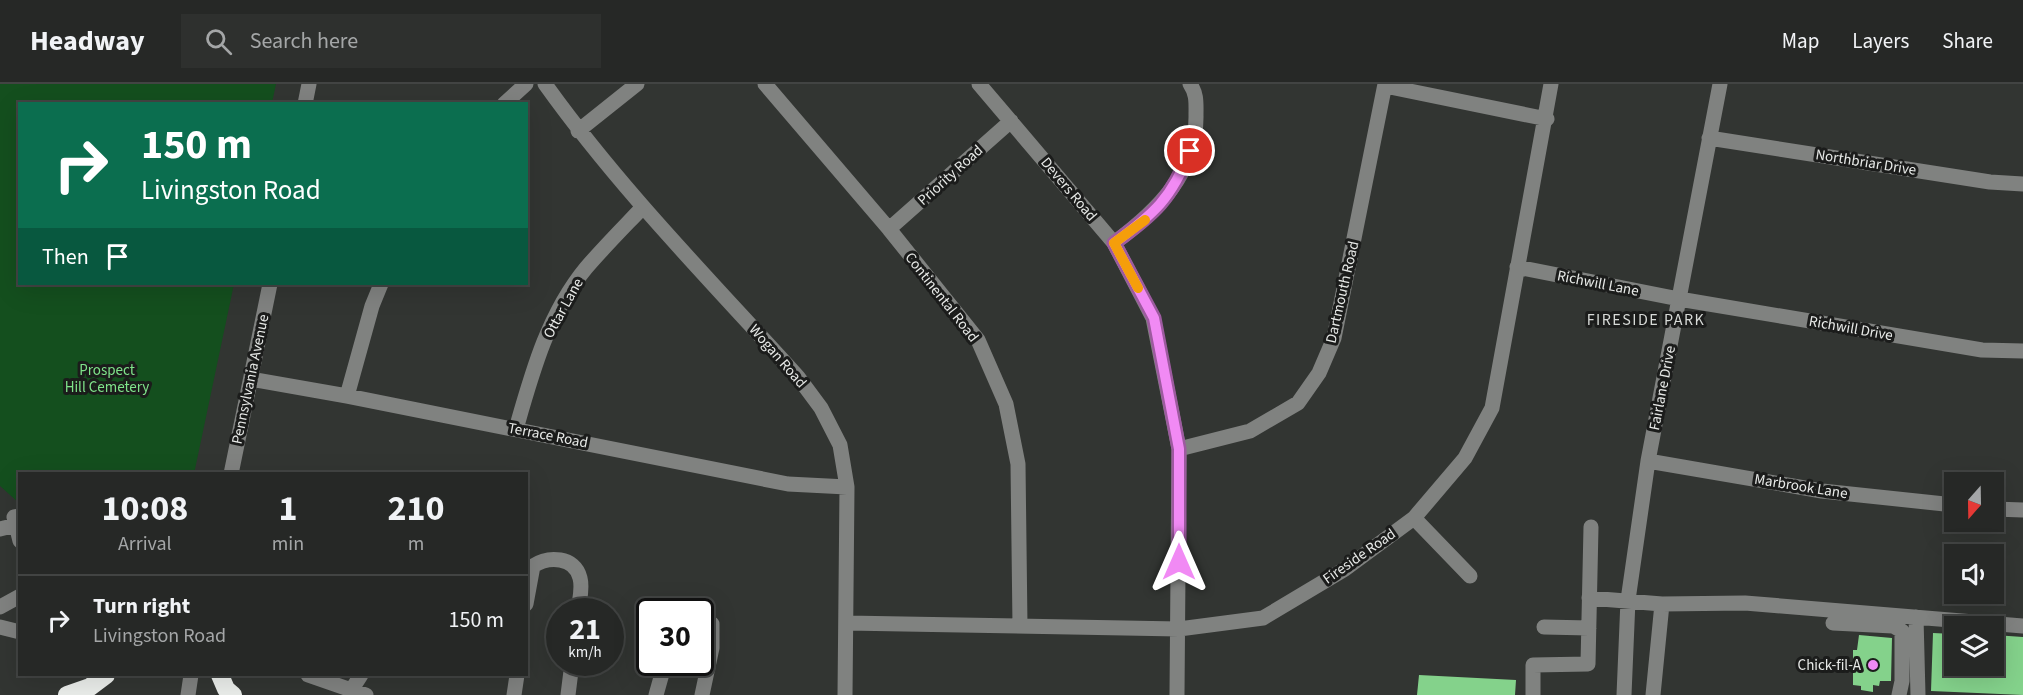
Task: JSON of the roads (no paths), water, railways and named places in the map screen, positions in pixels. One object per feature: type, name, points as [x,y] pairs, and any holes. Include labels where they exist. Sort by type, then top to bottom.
[{"type":"highway","points":[[67,695],[90,687],[105,676]]},
{"type":"highway","points":[[220,676],[226,689],[233,695]]},
{"type":"street","points":[[305,102],[309,84]]},
{"type":"street","points":[[506,102],[526,84]]},
{"type":"street","name":"Wogan Road","points":[[544,84],[578,130],[643,207],[798,377],[821,408],[840,445],[847,487],[845,695]]},
{"type":"street","points":[[578,130],[637,84]]},
{"type":"street","name":"Continental Road","points":[[765,84],[889,229],[978,340],[1006,404],[1018,464],[1020,626]]},
{"type":"street","name":"Devers Road","points":[[979,84],[1114,243],[1154,318],[1179,449],[1177,695]]},
{"type":"street","points":[[1114,243],[1149,217],[1178,182],[1196,135],[1196,92],[1190,84]]},
{"type":"street","name":"Fireside Road","points":[[847,623],[1179,629],[1263,618],[1345,569],[1413,518],[1465,458],[1492,408],[1517,267],[1547,119],[1551,84]]},
{"type":"street","name":"Fairlane Drive","points":[[1624,695],[1628,600],[1648,461],[1720,84]]},
{"type":"street","points":[[1385,85],[1547,119]]},
{"type":"street","name":"Dartmouth Road","points":[[1179,449],[1250,431],[1298,403],[1318,373],[1334,338],[1385,85]]},
{"type":"street","name":"Priority Road","points":[[889,229],[1011,121]]},
{"type":"street","name":"Northbriar Drive","points":[[1709,138],[1990,182],[2023,184]]},
{"type":"street","name":"Ottar Lane","points":[[516,429],[538,353],[563,303],[585,269],[643,207]]},
{"type":"street","name":"Richwill Lane","points":[[1517,267],[1679,299]]},
{"type":"street","name":"Pennsylvania Avenue","points":[[231,472],[270,285]]},
{"type":"street","points":[[347,396],[372,306],[381,285]]},
{"type":"street","name":"Richwill Drive","points":[[1679,299],[1982,350],[2023,351]]},
{"type":"street","name":"Terrace Road","points":[[250,379],[347,396],[788,484],[847,487]]},
{"type":"street","name":"Marbrook Lane","points":[[1648,461],[1822,491],[1944,504]]},
{"type":"street","points":[[2004,509],[2023,510]]},
{"type":"street","points":[[1413,518],[1470,576]]},
{"type":"street","points":[[0,529],[12,519],[18,536]]},
{"type":"street","points":[[1533,695],[1533,665],[1588,664],[1591,527]]},
{"type":"street","points":[[528,593],[533,566],[544,559],[561,559],[573,566],[580,576],[579,598]]},
{"type":"street","points":[[0,607],[18,597]]},
{"type":"street","points":[[1589,598],[1662,604],[1745,603],[2023,626]]},
{"type":"street","points":[[1653,695],[1662,604]]},
{"type":"street","points":[[1916,617],[1918,695]]},
{"type":"street","points":[[1833,623],[1893,626],[1902,631],[1902,681],[1899,695]]},
{"type":"street","points":[[0,627],[18,632]]},
{"type":"street","points":[[1544,627],[1589,628]]},
{"type":"street","points":[[188,695],[191,676]]},
{"type":"street","points":[[311,676],[359,692],[361,676]]},
{"type":"street","points":[[514,695],[517,676]]},
{"type":"street","points":[[568,695],[570,676]]},
{"type":"street","points":[[656,695],[661,676]]},
{"type":"street","points":[[702,695],[706,676]]},
{"type":"place","name":"Chick-fil-A","points":[[1873,665]]},
{"type":"district","name":"FIRESIDE PARK","points":[[1646,319]]},
{"type":"park label","name":"Prospect Hill Cemetery","points":[[107,378]]}]
